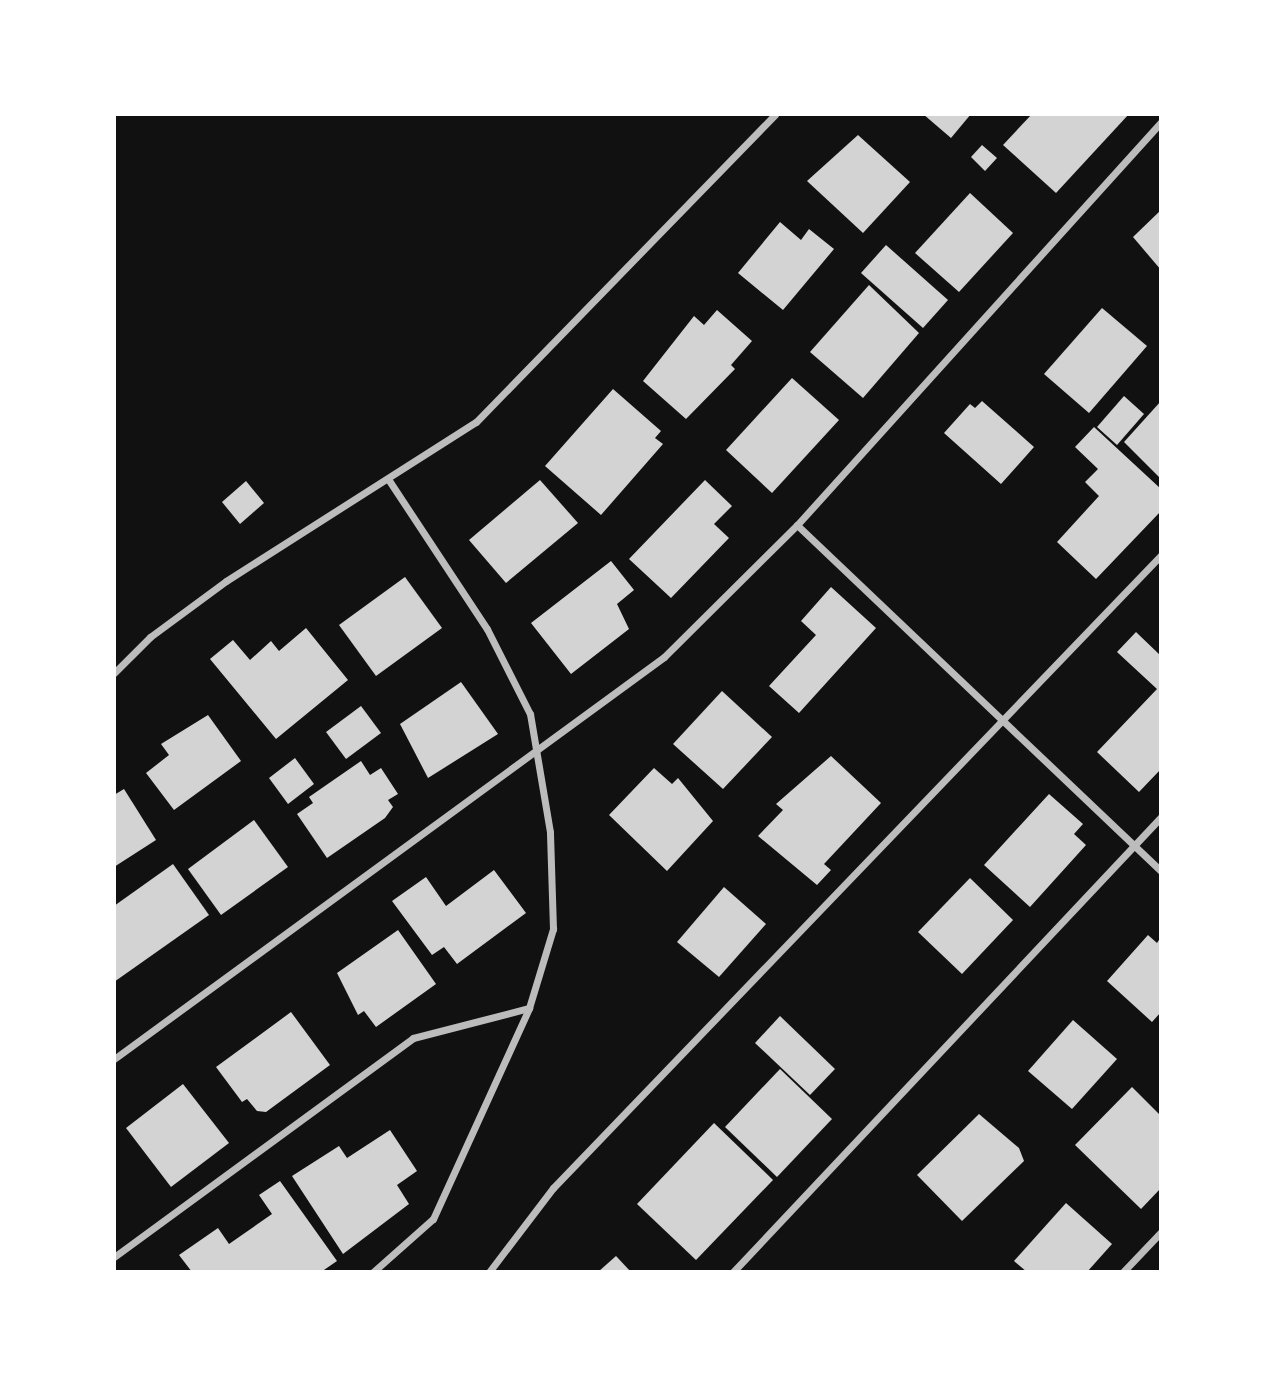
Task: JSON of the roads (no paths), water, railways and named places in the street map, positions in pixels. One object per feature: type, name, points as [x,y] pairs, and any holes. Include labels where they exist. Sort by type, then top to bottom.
[{"type":"street","points":[[114,673],[150,637],[226,581],[476,422],[775,114]]},
{"type":"street","points":[[114,1059],[664,657],[797,525],[1161,122]]},
{"type":"street","points":[[373,1272],[433,1219],[529,1008],[553,929],[550,832],[530,714],[487,629],[388,479]]},
{"type":"street","points":[[797,525],[1161,871]]},
{"type":"street","points":[[489,1272],[553,1188],[1005,722],[1161,555]]},
{"type":"street","points":[[733,1272],[1161,817]]},
{"type":"street","points":[[114,1257],[413,1038],[529,1008]]},
{"type":"street","points":[[1123,1272],[1161,1232]]}]
